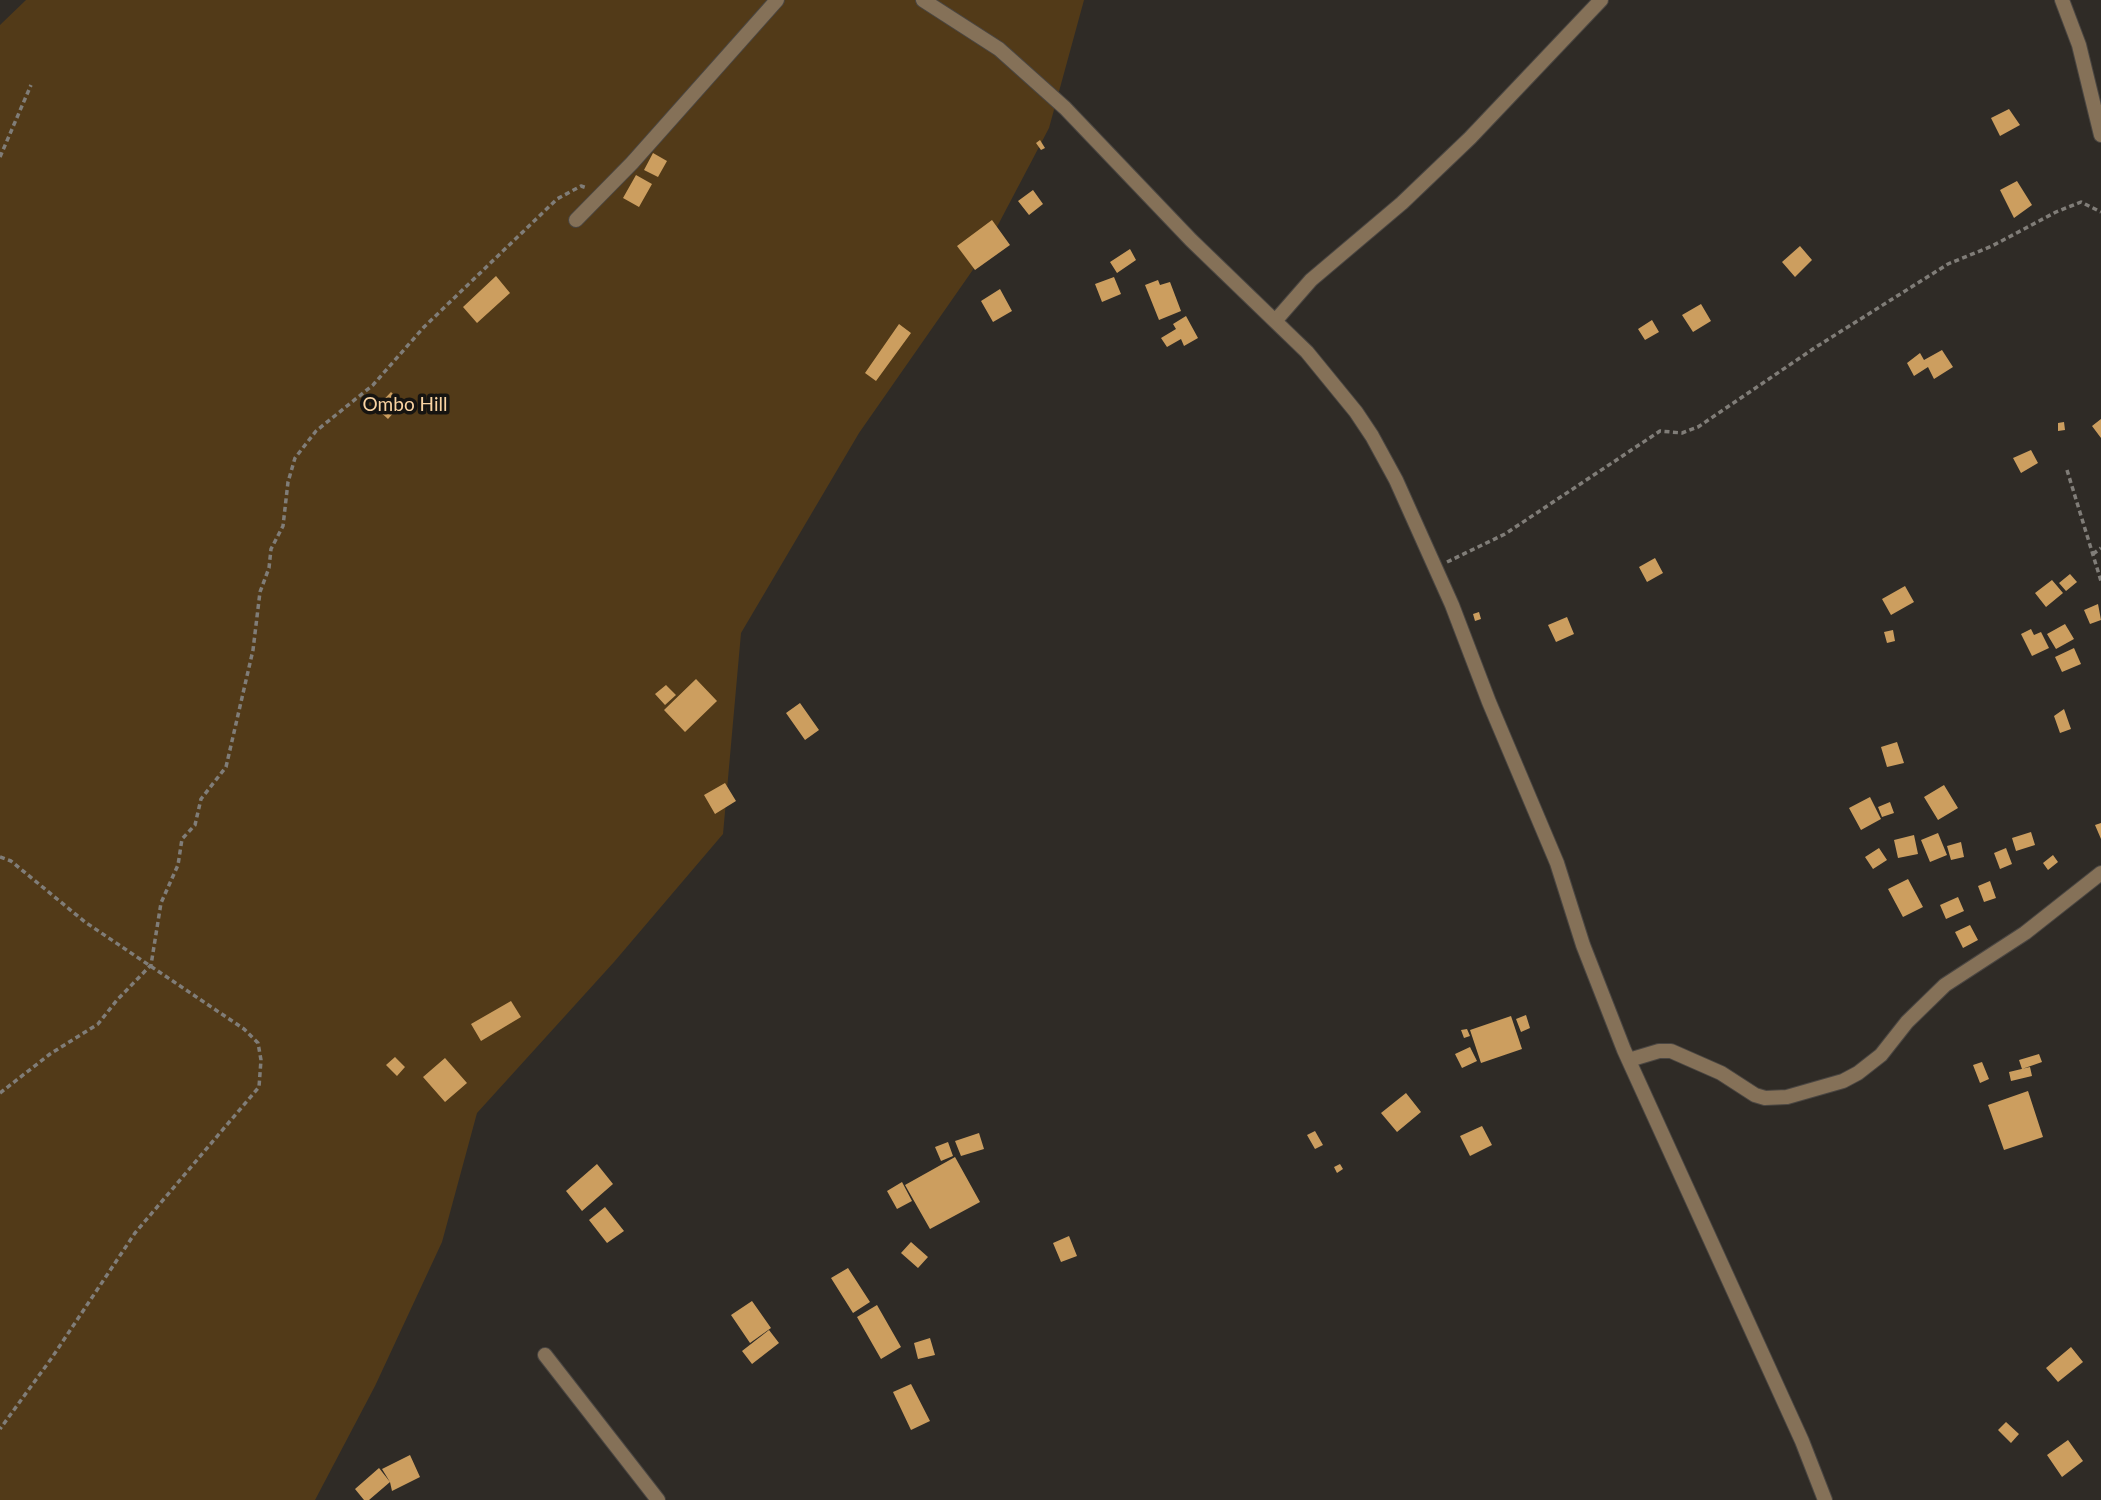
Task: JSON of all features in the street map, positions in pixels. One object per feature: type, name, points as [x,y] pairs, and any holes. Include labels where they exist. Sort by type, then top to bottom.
[{"type":"street","points":[[576,220],[777,0]]},
{"type":"street","points":[[923,0],[999,49],[1055,99],[1191,240],[1246,295],[1276,320],[1314,361],[1361,420],[1395,480],[1435,567],[1557,863],[1583,944],[1629,1060],[1722,1262],[1825,1500]]},
{"type":"street","points":[[1276,320],[1311,280],[1402,203],[1470,138],[1601,0]]},
{"type":"street","points":[[2062,0],[2079,45],[2101,135]]},
{"type":"street","points":[[1629,1060],[1659,1051],[1671,1052],[1710,1068],[1755,1096],[1765,1098],[1787,1097],[1843,1081],[1881,1055],[1908,1022],[1945,985],[2025,933],[2101,873]]},
{"type":"street","points":[[545,1354],[658,1500]]},
{"type":"path","points":[[0,157],[31,85]]},
{"type":"path","points":[[0,1093],[50,1054],[98,1024],[151,965],[161,902],[178,865],[182,839],[195,825],[201,799],[226,767],[253,650],[260,592],[269,568],[271,549],[283,526],[288,482],[295,458],[316,431],[373,384],[424,327],[557,199],[581,186],[602,194]]},
{"type":"path","points":[[1435,567],[1468,554],[1505,534],[1660,431],[1682,433],[1698,427],[1816,347],[1948,264],[1992,246],[2056,212],[2081,202],[2101,212]]},
{"type":"path","points":[[2067,470],[2101,581]]},
{"type":"path","points":[[2092,554],[2101,548]]},
{"type":"path","points":[[0,857],[11,861],[85,922],[244,1029],[258,1043],[261,1060],[259,1087],[135,1233],[51,1359],[0,1429]]},
{"type":"green space","name":"Ombo Hill","points":[[26,0],[1084,0],[1049,128],[979,261],[859,433],[741,633],[723,834],[614,962],[477,1113],[442,1242],[375,1386],[315,1500],[0,1500],[0,25]]},
{"type":"building","points":[[2009,109],[2020,125],[2000,136],[1991,118]]},
{"type":"building","points":[[1040,140],[1045,148],[1041,150],[1036,143]]},
{"type":"building","points":[[653,153],[667,161],[658,177],[644,170]]},
{"type":"building","points":[[636,175],[652,184],[639,207],[623,198]]},
{"type":"building","points":[[2017,181],[2032,205],[2014,218],[2000,190]]},
{"type":"building","points":[[1033,190],[1043,204],[1029,215],[1018,201]]},
{"type":"building","points":[[992,220],[1010,245],[975,270],[957,246]]},
{"type":"building","points":[[1800,246],[1812,260],[1795,277],[1782,262]]},
{"type":"building","points":[[1130,249],[1136,260],[1117,273],[1110,262]]},
{"type":"building","points":[[496,276],[510,293],[477,323],[463,307]]},
{"type":"building","points":[[1114,277],[1121,294],[1102,302],[1095,284]]},
{"type":"building","points":[[1158,280],[1160,285],[1170,282],[1181,311],[1159,320],[1145,285]]},
{"type":"building","points":[[1000,289],[1012,311],[993,322],[981,301]]},
{"type":"building","points":[[1701,304],[1711,321],[1693,332],[1682,315]]},
{"type":"building","points":[[1186,316],[1198,338],[1184,346],[1181,339],[1167,347],[1161,338],[1176,329],[1173,324]]},
{"type":"building","points":[[1652,320],[1659,332],[1645,340],[1638,329]]},
{"type":"building","points":[[899,324],[911,333],[876,381],[865,373]]},
{"type":"building","points":[[1942,350],[1953,367],[1934,379],[1928,367],[1914,376],[1907,363],[1920,353],[1924,360]]},
{"type":"building","points":[[391,392],[402,403],[388,419],[376,408]]},
{"type":"building","points":[[2101,419],[2101,438],[2092,426]]},
{"type":"building","points":[[2064,422],[2065,430],[2058,431],[2058,423]]},
{"type":"building","points":[[2031,450],[2038,463],[2021,473],[2013,458]]},
{"type":"building","points":[[1655,558],[1663,573],[1647,582],[1639,567]]},
{"type":"building","points":[[2070,574],[2077,582],[2066,591],[2059,583]]},
{"type":"building","points":[[2052,580],[2063,593],[2046,607],[2035,593]]},
{"type":"building","points":[[1905,586],[1914,602],[1891,615],[1882,599]]},
{"type":"building","points":[[2098,604],[2101,620],[2090,624],[2084,610]]},
{"type":"building","points":[[1479,612],[1481,619],[1475,621],[1473,614]]},
{"type":"building","points":[[1567,617],[1574,634],[1556,642],[1548,625]]},
{"type":"building","points":[[2065,624],[2074,639],[2056,649],[2047,634]]},
{"type":"building","points":[[2031,629],[2034,635],[2041,632],[2049,648],[2032,656],[2021,634]]},
{"type":"building","points":[[1893,630],[1895,641],[1887,643],[1884,632]]},
{"type":"building","points":[[2074,648],[2081,664],[2062,672],[2055,657]]},
{"type":"building","points":[[696,679],[717,701],[685,732],[664,710]]},
{"type":"building","points":[[666,685],[676,695],[665,705],[655,694]]},
{"type":"building","points":[[800,703],[819,730],[805,740],[786,713]]},
{"type":"building","points":[[2064,709],[2071,729],[2060,733],[2054,716]]},
{"type":"building","points":[[1897,742],[1904,763],[1887,767],[1881,747]]},
{"type":"building","points":[[725,783],[736,801],[715,814],[704,795]]},
{"type":"building","points":[[1944,785],[1958,808],[1938,820],[1924,797]]},
{"type":"building","points":[[1870,797],[1881,819],[1861,830],[1849,808]]},
{"type":"building","points":[[1890,802],[1894,813],[1882,817],[1878,807]]},
{"type":"building","points":[[2101,823],[2101,839],[2095,825]]},
{"type":"building","points":[[2031,832],[2035,845],[2016,851],[2012,838]]},
{"type":"building","points":[[1938,833],[1947,855],[1930,862],[1921,840]]},
{"type":"building","points":[[1914,835],[1918,854],[1898,858],[1894,840]]},
{"type":"building","points":[[1961,842],[1964,857],[1951,860],[1947,846]]},
{"type":"building","points":[[1879,848],[1887,860],[1873,869],[1865,857]]},
{"type":"building","points":[[2006,848],[2012,864],[2000,869],[1994,853]]},
{"type":"building","points":[[2053,855],[2058,862],[2048,870],[2043,863]]},
{"type":"building","points":[[1908,879],[1923,907],[1903,917],[1888,889]]},
{"type":"building","points":[[1990,881],[1996,898],[1984,902],[1978,886]]},
{"type":"building","points":[[1958,897],[1964,911],[1946,919],[1940,905]]},
{"type":"building","points":[[1970,925],[1978,940],[1963,948],[1955,932]]},
{"type":"building","points":[[511,1001],[521,1017],[481,1041],[471,1024]]},
{"type":"building","points":[[1526,1015],[1530,1028],[1521,1032],[1516,1019]]},
{"type":"building","points":[[1511,1016],[1522,1049],[1481,1063],[1470,1030]]},
{"type":"building","points":[[1467,1029],[1470,1036],[1464,1038],[1461,1030]]},
{"type":"building","points":[[1470,1047],[1477,1061],[1462,1068],[1455,1054]]},
{"type":"building","points":[[2039,1054],[2042,1062],[2022,1069],[2019,1060]]},
{"type":"building","points":[[395,1057],[405,1067],[397,1076],[386,1065]]},
{"type":"building","points":[[445,1058],[467,1083],[445,1102],[423,1077]]},
{"type":"building","points":[[1982,1062],[1989,1079],[1980,1083],[1973,1065]]},
{"type":"building","points":[[2030,1067],[2032,1076],[2011,1081],[2009,1072]]},
{"type":"building","points":[[2028,1091],[2043,1137],[2004,1150],[1988,1105]]},
{"type":"building","points":[[1406,1093],[1421,1112],[1397,1132],[1381,1113]]},
{"type":"building","points":[[1482,1126],[1492,1145],[1470,1156],[1460,1136]]},
{"type":"building","points":[[1315,1131],[1323,1145],[1315,1149],[1307,1135]]},
{"type":"building","points":[[979,1133],[984,1149],[961,1156],[955,1141]]},
{"type":"building","points":[[948,1142],[953,1156],[941,1161],[935,1147]]},
{"type":"building","points":[[955,1157],[980,1202],[930,1229],[905,1185]]},
{"type":"building","points":[[597,1164],[613,1184],[582,1211],[566,1191]]},
{"type":"building","points":[[1340,1164],[1343,1169],[1337,1173],[1334,1167]]},
{"type":"building","points":[[902,1182],[912,1201],[897,1209],[887,1191]]},
{"type":"building","points":[[605,1207],[624,1231],[607,1243],[589,1220]]},
{"type":"building","points":[[1069,1236],[1077,1256],[1061,1262],[1053,1243]]},
{"type":"building","points":[[911,1242],[928,1257],[918,1268],[901,1253]]},
{"type":"building","points":[[848,1268],[870,1302],[853,1313],[831,1278]]},
{"type":"building","points":[[752,1301],[771,1328],[750,1343],[731,1315]]},
{"type":"building","points":[[877,1305],[901,1347],[881,1359],[857,1317]]},
{"type":"building","points":[[769,1330],[779,1343],[752,1364],[742,1351]]},
{"type":"building","points":[[930,1338],[935,1355],[918,1359],[914,1343]]},
{"type":"building","points":[[2071,1347],[2083,1362],[2058,1382],[2046,1368]]},
{"type":"building","points":[[911,1384],[930,1421],[911,1430],[893,1392]]},
{"type":"building","points":[[2006,1422],[2019,1434],[2011,1443],[1998,1430]]},
{"type":"building","points":[[2068,1440],[2083,1461],[2062,1477],[2047,1455]]},
{"type":"building","points":[[410,1455],[420,1477],[392,1491],[382,1469]]},
{"type":"building","points":[[379,1468],[390,1482],[369,1500],[364,1500],[355,1489]]}]
